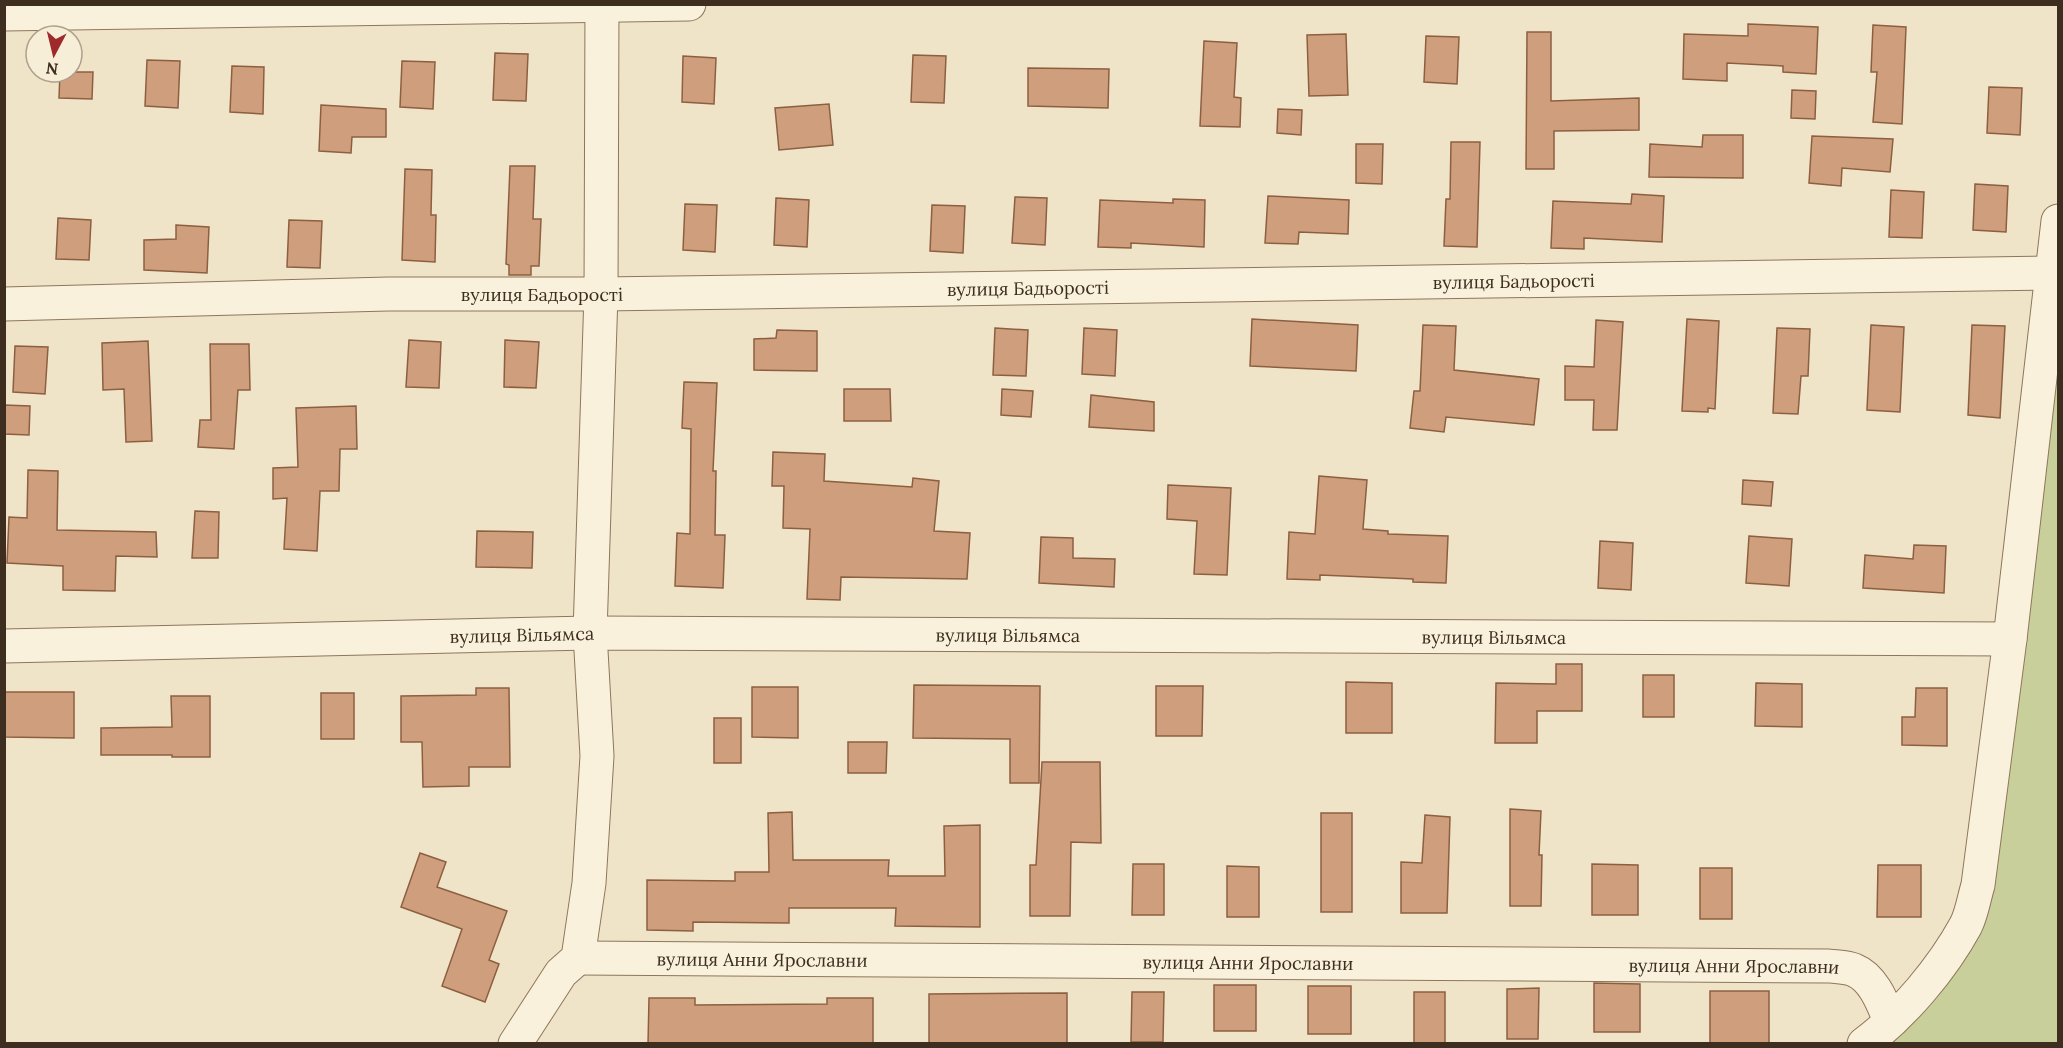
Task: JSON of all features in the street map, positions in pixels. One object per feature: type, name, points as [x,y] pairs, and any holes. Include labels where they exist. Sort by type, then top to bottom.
[{"type":"street","points":[[4,14],[689,4]]},
{"type":"street","points":[[515,1044],[561,973],[578,958],[589,883],[597,756],[590,633],[601,294],[602,5]]},
{"type":"street","points":[[1864,1044],[1890,1022],[1944,961],[1967,923],[1978,885],[2010,639],[2058,220]]},
{"type":"street","name":"вулиця Бадьорості","points":[[4,304],[388,294],[601,294],[2052,273]]},
{"type":"street","name":"вулиця Вільямса","points":[[4,646],[590,633],[2010,639]]},
{"type":"street","name":"вулиця Анни Ярославни","points":[[578,958],[1829,966],[1855,970],[1869,982],[1879,995],[1890,1022]]},
{"type":"green space","points":[[2058,308],[2058,1043],[1883,1044],[1975,931]]},
{"type":"building","points":[[1748,24],[1818,27],[1816,74],[1783,72],[1783,66],[1727,63],[1727,81],[1683,79],[1684,34],[1748,36]]},
{"type":"building","points":[[1873,25],[1906,27],[1902,124],[1873,122],[1877,72],[1871,72]]},
{"type":"building","points":[[1527,32],[1551,32],[1551,101],[1639,98],[1639,130],[1554,131],[1554,169],[1526,169]]},
{"type":"building","points":[[1346,34],[1348,95],[1309,96],[1307,35]]},
{"type":"building","points":[[1426,36],[1459,37],[1457,84],[1424,82]]},
{"type":"building","points":[[1204,41],[1237,43],[1234,97],[1241,98],[1240,127],[1200,126]]},
{"type":"building","points":[[495,53],[528,54],[526,101],[493,100]]},
{"type":"building","points":[[913,55],[946,56],[944,103],[911,102]]},
{"type":"building","points":[[683,56],[716,58],[714,104],[682,102]]},
{"type":"building","points":[[147,60],[180,61],[178,108],[145,106]]},
{"type":"building","points":[[402,61],[435,62],[433,109],[400,107]]},
{"type":"building","points":[[232,66],[264,67],[263,114],[230,112]]},
{"type":"building","points":[[1028,68],[1109,69],[1108,108],[1028,106]]},
{"type":"building","points":[[84,72],[93,72],[92,99],[59,98],[60,84],[84,84]]},
{"type":"building","points":[[1989,87],[2022,88],[2020,135],[1987,133]]},
{"type":"building","points":[[1792,90],[1816,91],[1815,119],[1791,118]]},
{"type":"building","points":[[829,104],[833,145],[779,150],[775,108]]},
{"type":"building","points":[[321,105],[386,109],[386,137],[352,137],[351,153],[319,151]]},
{"type":"building","points":[[1278,109],[1302,110],[1301,135],[1277,133]]},
{"type":"building","points":[[1703,135],[1743,135],[1743,178],[1649,177],[1650,144],[1702,147]]},
{"type":"building","points":[[1812,136],[1893,139],[1890,172],[1842,168],[1841,186],[1809,183]]},
{"type":"building","points":[[1451,142],[1480,142],[1477,247],[1444,246],[1446,199],[1450,199]]},
{"type":"building","points":[[1356,144],[1383,144],[1382,184],[1356,183]]},
{"type":"building","points":[[510,166],[535,166],[533,219],[541,219],[539,266],[531,266],[531,275],[509,275],[509,265],[506,264]]},
{"type":"building","points":[[405,169],[432,170],[431,215],[436,215],[435,262],[402,260]]},
{"type":"building","points":[[1975,184],[2008,186],[2006,232],[1973,230]]},
{"type":"building","points":[[1891,190],[1924,192],[1922,238],[1889,237]]},
{"type":"building","points":[[1632,194],[1664,196],[1662,242],[1584,238],[1584,249],[1551,248],[1553,201],[1631,204]]},
{"type":"building","points":[[1268,196],[1349,200],[1348,234],[1299,232],[1298,244],[1265,243]]},
{"type":"building","points":[[1015,197],[1047,198],[1045,245],[1012,243]]},
{"type":"building","points":[[776,198],[809,200],[807,247],[774,245]]},
{"type":"building","points":[[1173,199],[1205,200],[1204,247],[1131,243],[1131,248],[1098,247],[1100,200],[1173,203]]},
{"type":"building","points":[[685,204],[717,205],[715,252],[683,250]]},
{"type":"building","points":[[932,205],[965,206],[963,253],[930,251]]},
{"type":"building","points":[[58,218],[91,220],[89,260],[56,259]]},
{"type":"building","points":[[289,220],[322,221],[320,268],[287,267]]},
{"type":"building","points":[[176,225],[209,227],[207,273],[144,270],[144,240],[176,239]]},
{"type":"building","points":[[1252,319],[1358,325],[1356,371],[1250,366]]},
{"type":"building","points":[[1687,319],[1719,321],[1715,409],[1708,408],[1708,412],[1682,411]]},
{"type":"building","points":[[1596,320],[1623,322],[1617,430],[1593,430],[1594,400],[1565,400],[1565,366],[1594,367]]},
{"type":"building","points":[[1423,325],[1456,326],[1454,370],[1539,379],[1534,425],[1446,417],[1444,432],[1410,428],[1414,391],[1420,391]]},
{"type":"building","points":[[1871,325],[1904,327],[1900,412],[1867,410]]},
{"type":"building","points":[[1972,325],[2005,326],[2000,418],[1968,415]]},
{"type":"building","points":[[995,328],[1028,330],[1026,376],[993,375]]},
{"type":"building","points":[[1084,328],[1117,330],[1115,376],[1082,374]]},
{"type":"building","points":[[1777,328],[1810,329],[1808,376],[1801,376],[1798,414],[1773,413]]},
{"type":"building","points":[[777,330],[817,331],[817,371],[754,370],[754,339],[776,338]]},
{"type":"building","points":[[409,340],[441,342],[439,388],[406,387]]},
{"type":"building","points":[[505,340],[539,342],[536,388],[504,387]]},
{"type":"building","points":[[148,341],[152,441],[126,442],[124,389],[103,390],[102,343]]},
{"type":"building","points":[[210,344],[249,344],[250,390],[238,390],[234,449],[198,447],[200,420],[211,420]]},
{"type":"building","points":[[15,346],[48,347],[45,394],[13,392]]},
{"type":"building","points":[[684,382],[717,383],[713,471],[716,471],[715,535],[725,535],[723,588],[675,586],[677,533],[690,534],[691,429],[682,428]]},
{"type":"building","points":[[844,389],[890,389],[891,421],[844,421]]},
{"type":"building","points":[[1002,389],[1033,391],[1031,417],[1001,415]]},
{"type":"building","points":[[1091,395],[1154,402],[1154,431],[1089,427]]},
{"type":"building","points":[[4,405],[30,406],[29,435],[4,434]]},
{"type":"building","points":[[356,406],[357,449],[340,449],[339,491],[320,491],[317,551],[284,549],[287,498],[273,499],[273,468],[298,467],[296,408]]},
{"type":"building","points":[[773,452],[825,454],[824,481],[912,487],[913,478],[939,481],[934,531],[970,533],[967,579],[841,577],[840,600],[807,599],[810,529],[783,528],[784,486],[772,486]]},
{"type":"building","points":[[28,470],[58,471],[57,530],[156,532],[157,557],[116,556],[115,591],[63,590],[63,566],[7,563],[9,517],[27,518]]},
{"type":"building","points":[[1319,476],[1367,480],[1363,529],[1388,531],[1388,534],[1448,536],[1446,583],[1413,582],[1413,579],[1320,575],[1320,580],[1287,579],[1289,532],[1315,534]]},
{"type":"building","points":[[1743,480],[1773,482],[1771,506],[1742,504]]},
{"type":"building","points":[[1168,485],[1231,488],[1227,575],[1194,574],[1197,521],[1167,519]]},
{"type":"building","points":[[195,511],[219,512],[218,558],[192,558]]},
{"type":"building","points":[[477,531],[533,532],[532,568],[476,567]]},
{"type":"building","points":[[1749,536],[1792,539],[1789,586],[1746,583]]},
{"type":"building","points":[[1041,537],[1073,538],[1073,558],[1115,559],[1114,587],[1039,583]]},
{"type":"building","points":[[1600,541],[1633,543],[1631,590],[1598,588]]},
{"type":"building","points":[[1914,545],[1946,546],[1944,593],[1863,588],[1865,555],[1913,559]]},
{"type":"building","points":[[1556,664],[1582,664],[1582,711],[1537,711],[1537,743],[1495,743],[1496,683],[1556,684]]},
{"type":"building","points":[[1643,675],[1674,675],[1674,717],[1643,717]]},
{"type":"building","points":[[1346,682],[1392,683],[1392,733],[1346,733]]},
{"type":"building","points":[[1756,683],[1802,684],[1802,727],[1755,726]]},
{"type":"building","points":[[914,685],[1040,686],[1039,783],[1010,783],[1010,739],[913,738]]},
{"type":"building","points":[[1156,686],[1203,686],[1202,736],[1156,736]]},
{"type":"building","points":[[752,687],[798,687],[798,738],[752,737]]},
{"type":"building","points":[[476,688],[509,688],[510,767],[469,767],[469,786],[423,787],[422,742],[401,742],[401,696],[476,695]]},
{"type":"building","points":[[1916,688],[1947,688],[1947,746],[1902,745],[1902,717],[1915,717]]},
{"type":"building","points":[[4,692],[74,692],[74,738],[4,737]]},
{"type":"building","points":[[321,693],[354,693],[354,739],[321,739]]},
{"type":"building","points":[[171,696],[210,696],[210,757],[101,755],[101,728],[172,727]]},
{"type":"building","points":[[714,718],[741,718],[741,763],[714,763]]},
{"type":"building","points":[[848,742],[887,742],[886,773],[848,773]]},
{"type":"building","points":[[1042,762],[1100,762],[1101,843],[1071,842],[1070,916],[1030,916],[1030,865],[1036,865]]},
{"type":"building","points":[[1510,809],[1541,811],[1539,855],[1542,855],[1541,906],[1510,906]]},
{"type":"building","points":[[792,812],[793,860],[889,860],[888,876],[945,876],[944,826],[980,825],[980,927],[895,926],[896,908],[789,908],[789,923],[693,922],[693,931],[647,930],[647,880],[735,881],[735,872],[769,872],[768,813]]},
{"type":"building","points":[[1321,813],[1352,813],[1352,912],[1321,912]]},
{"type":"building","points":[[1425,815],[1450,817],[1447,913],[1401,913],[1401,862],[1422,863]]},
{"type":"building","points":[[420,853],[446,862],[437,887],[507,911],[489,960],[499,964],[485,1002],[442,986],[462,929],[401,907]]},
{"type":"building","points":[[1133,864],[1164,864],[1164,915],[1132,915]]},
{"type":"building","points":[[1592,864],[1638,865],[1638,915],[1592,915]]},
{"type":"building","points":[[1878,865],[1921,865],[1921,917],[1877,917]]},
{"type":"building","points":[[1227,866],[1259,867],[1259,917],[1227,917]]},
{"type":"building","points":[[1700,868],[1732,868],[1732,919],[1700,919]]},
{"type":"building","points":[[1594,983],[1640,984],[1640,1032],[1594,1032]]},
{"type":"building","points":[[1214,985],[1256,985],[1256,1031],[1214,1031]]},
{"type":"building","points":[[1308,986],[1351,986],[1351,1034],[1308,1034]]},
{"type":"building","points":[[1539,988],[1538,1039],[1507,1039],[1507,989]]},
{"type":"building","points":[[1710,991],[1769,991],[1769,1044],[1710,1044]]},
{"type":"building","points":[[1132,992],[1164,992],[1163,1042],[1131,1042]]},
{"type":"building","points":[[1414,992],[1445,992],[1445,1043],[1414,1043]]},
{"type":"building","points":[[1067,993],[1067,1043],[929,1044],[929,994]]},
{"type":"building","points":[[649,998],[695,998],[695,1005],[827,1004],[827,998],[873,998],[873,1044],[648,1044]]}]
